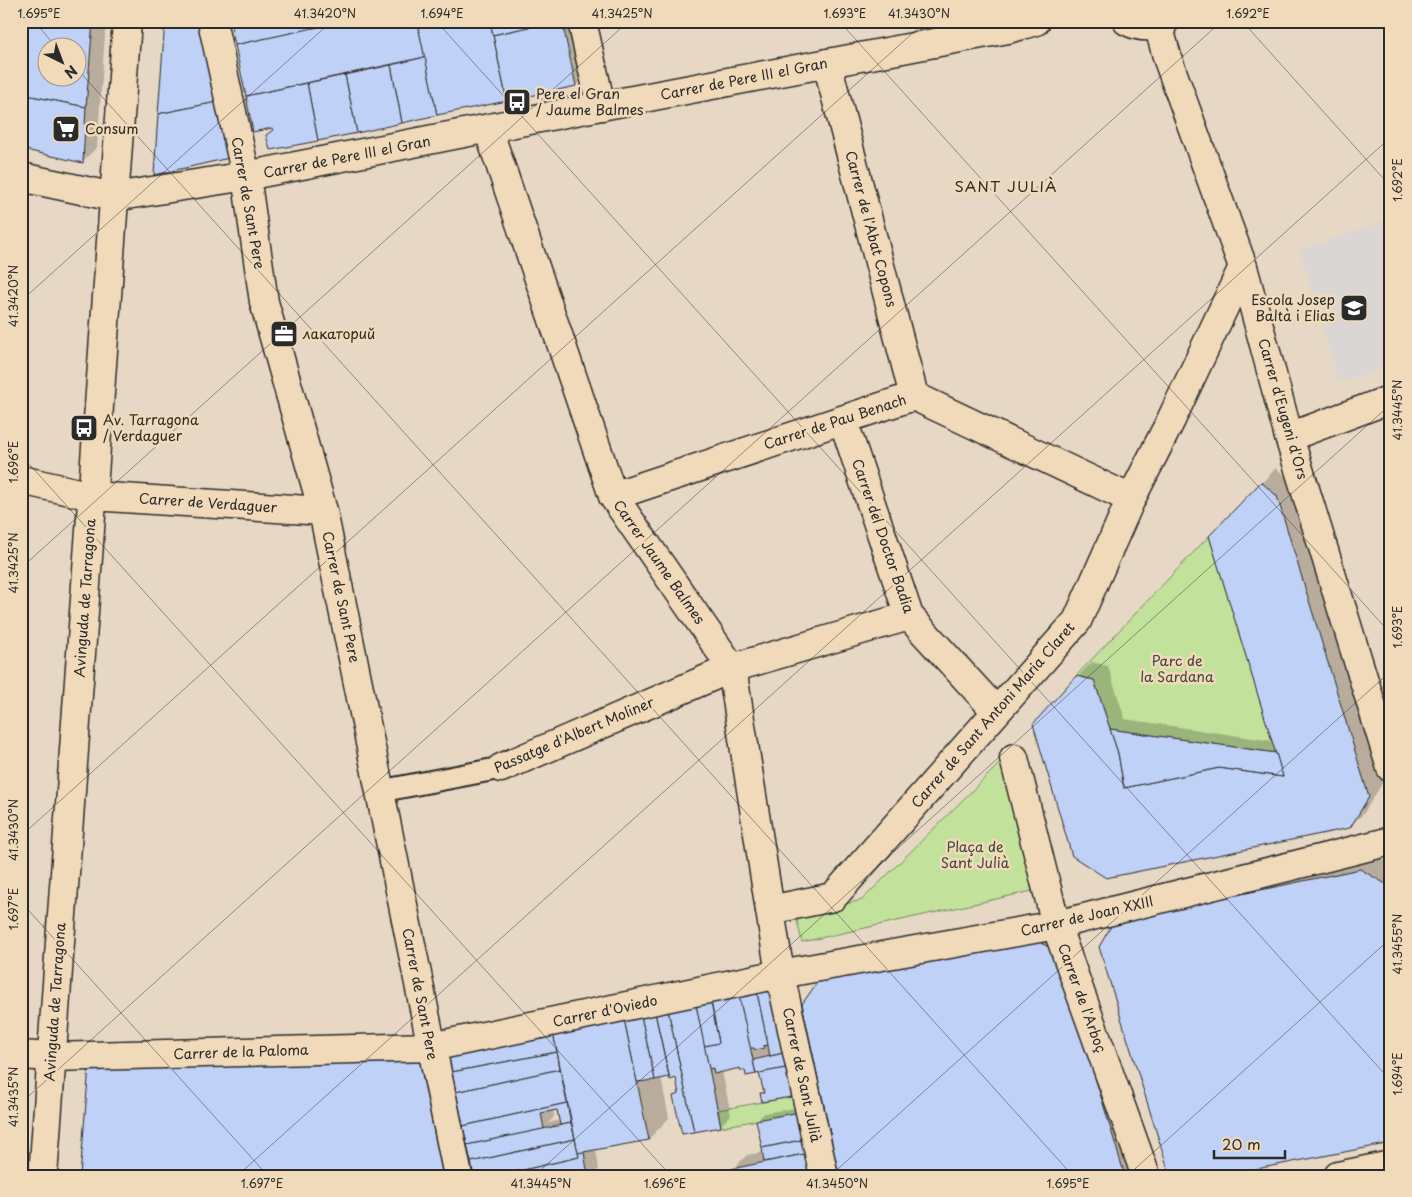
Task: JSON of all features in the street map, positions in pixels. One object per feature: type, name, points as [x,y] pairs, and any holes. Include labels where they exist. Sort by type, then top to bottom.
[{"type":"street","name":"Avinguda de Tarragona","points":[[43,1176],[127,21]]},
{"type":"street","name":"Carrer de Sant Pere","points":[[212,21],[246,176],[264,302],[323,511],[381,791],[430,1047],[458,1176]]},
{"type":"street","points":[[582,21],[601,106]]},
{"type":"street","name":"Carrer de Pere III el Gran","points":[[114,197],[246,176],[1008,29],[1036,21]]},
{"type":"street","points":[[1126,21],[1139,26],[1161,23]]},
{"type":"street","name":"Carrer d'Eugeni d'Ors","points":[[1161,23],[1168,60],[1243,267],[1289,437],[1391,768]]},
{"type":"street","name":"Carrer de l'Abat Copons","points":[[827,63],[914,396]]},
{"type":"street","name":"Carrer Jaume Balmes","points":[[488,129],[613,496],[732,668],[780,974]]},
{"type":"street","points":[[21,177],[114,197]]},
{"type":"street","name":"Carrer de Sant Antoni Maria Claret","points":[[770,910],[833,897],[1077,621],[1131,499],[1171,420],[1243,267]]},
{"type":"street","name":"Carrer de Pau Benach","points":[[613,496],[914,396],[1131,499]]},
{"type":"street","points":[[1289,437],[1391,399]]},
{"type":"street","name":"Carrer del Doctor Badia","points":[[843,420],[909,616],[996,711]]},
{"type":"street","name":"Carrer de Verdaguer","points":[[21,480],[92,496],[323,511]]},
{"type":"street","name":"Passatge d'Albert Moliner","points":[[381,791],[501,768],[732,668],[909,616]]},
{"type":"street","name":"Carrer de l'Arboç","points":[[1014,758],[1056,925],[1146,1176]]},
{"type":"street","name":"Carrer de Joan XXIII","points":[[780,974],[1056,925],[1391,841]]},
{"type":"street","name":"Carrer d'Oviedo","points":[[430,1047],[780,974]]},
{"type":"street","name":"Carrer de Sant Julià","points":[[780,974],[824,1176]]},
{"type":"street","name":"Carrer de la Paloma","points":[[21,1054],[51,1057],[430,1047]]},
{"type":"street","points":[[1338,1176],[1391,1164]]},
{"type":"shaded area","name":"Escola Josep Baltà i Elias","points":[[1391,219],[1391,366],[1339,382],[1300,250]]},
{"type":"green space","name":"Parc de la Sardana","points":[[1209,536],[1276,753],[1110,729],[1094,680],[1076,676]]},
{"type":"green space","name":"Plaça de Sant Julià","points":[[1003,760],[1032,891],[802,942],[796,916],[862,900]]},
{"type":"green space","points":[[797,1096],[800,1112],[721,1127],[718,1110]]},
{"type":"building","points":[[21,21],[93,21],[88,82],[88,38],[38,38],[38,88],[88,88],[86,107],[21,94]]},
{"type":"building","points":[[165,21],[199,21],[217,102],[158,114]]},
{"type":"building","points":[[230,21],[340,21],[340,23],[235,45]]},
{"type":"building","points":[[346,21],[417,21],[425,57],[246,96],[235,45]]},
{"type":"building","points":[[417,21],[490,21],[507,101],[437,115]]},
{"type":"building","points":[[490,21],[556,21],[493,35]]},
{"type":"building","points":[[562,21],[576,86],[507,101],[493,35]]},
{"type":"building","points":[[425,57],[437,115],[402,123],[391,65]]},
{"type":"building","points":[[391,65],[402,123],[357,133],[345,75]]},
{"type":"building","points":[[345,75],[357,133],[318,141],[307,83]]},
{"type":"building","points":[[307,83],[318,141],[270,150],[266,135],[273,130],[272,128],[253,132],[246,96]]},
{"type":"building","points":[[21,94],[86,107],[83,163],[21,149]]},
{"type":"building","points":[[217,102],[229,158],[154,175],[158,114]]},
{"type":"building","points":[[1261,482],[1277,496],[1369,797],[1350,828],[1106,878],[1072,856],[1033,724],[1076,676],[1094,680],[1118,753],[1124,788],[1219,768],[1283,777],[1209,536]]},
{"type":"building","points":[[1110,729],[1276,753],[1283,777],[1219,768],[1124,788],[1118,753]]},
{"type":"building","points":[[1360,869],[1391,887],[1391,1143],[1220,1176],[1170,1176],[1099,947],[1114,921]]},
{"type":"building","points":[[1031,937],[1057,952],[1125,1176],[839,1176],[802,1004],[819,980]]},
{"type":"building","points":[[775,989],[788,1052],[770,1056],[757,993]]},
{"type":"building","points":[[757,993],[768,1045],[755,1050],[750,1048],[739,996]]},
{"type":"building","points":[[739,996],[756,1074],[746,1076],[745,1070],[740,1070],[740,1068],[714,1074],[713,1068],[709,1069],[704,1046],[719,1043],[711,1002]]},
{"type":"building","points":[[711,1002],[719,1043],[704,1046],[696,1005]]},
{"type":"building","points":[[696,1005],[721,1127],[694,1132],[668,1010]]},
{"type":"building","points":[[668,1010],[694,1132],[682,1134],[673,1096],[679,1094],[676,1078],[670,1080],[655,1013]]},
{"type":"building","points":[[655,1013],[669,1077],[655,1080],[641,1016]]},
{"type":"building","points":[[641,1016],[655,1080],[637,1082],[624,1019]]},
{"type":"building","points":[[624,1019],[649,1140],[578,1153],[553,1033]]},
{"type":"building","points":[[553,1033],[557,1052],[452,1072],[448,1054]]},
{"type":"building","points":[[557,1052],[560,1069],[456,1092],[452,1072]]},
{"type":"building","points":[[788,1052],[791,1067],[756,1074],[753,1060]]},
{"type":"building","points":[[419,1058],[443,1176],[80,1176],[89,1066]]},
{"type":"building","points":[[791,1067],[797,1096],[762,1102],[760,1093],[764,1093],[759,1073]]},
{"type":"building","points":[[560,1069],[567,1103],[463,1126],[456,1092]]},
{"type":"building","points":[[567,1103],[571,1123],[560,1125],[557,1110],[541,1113],[544,1129],[467,1145],[463,1126]]},
{"type":"building","points":[[800,1112],[806,1139],[762,1148],[756,1120]]},
{"type":"building","points":[[571,1123],[575,1139],[471,1162],[467,1145]]},
{"type":"building","points":[[575,1139],[579,1157],[498,1176],[474,1176],[471,1162]]},
{"type":"building","points":[[806,1139],[809,1153],[764,1162],[762,1148]]},
{"type":"building","points":[[584,1152],[588,1176],[498,1176],[579,1157],[578,1153]]},
{"type":"building","points":[[809,1153],[814,1174],[803,1176],[733,1176],[731,1169]]},
{"type":"place","name":"Pere el Gran / Jaume Balmes","points":[[517,102]]},
{"type":"place","name":"Consum","points":[[66,129]]},
{"type":"place","name":"Escola Josep Baltà i Elias","points":[[1354,308]]},
{"type":"place","name":"лакаторий","points":[[284,334]]},
{"type":"place","name":"Av. Tarragona / Verdaguer","points":[[84,428]]},
{"type":"district","name":"SANT JULIÀ","points":[[1006,187]]}]
